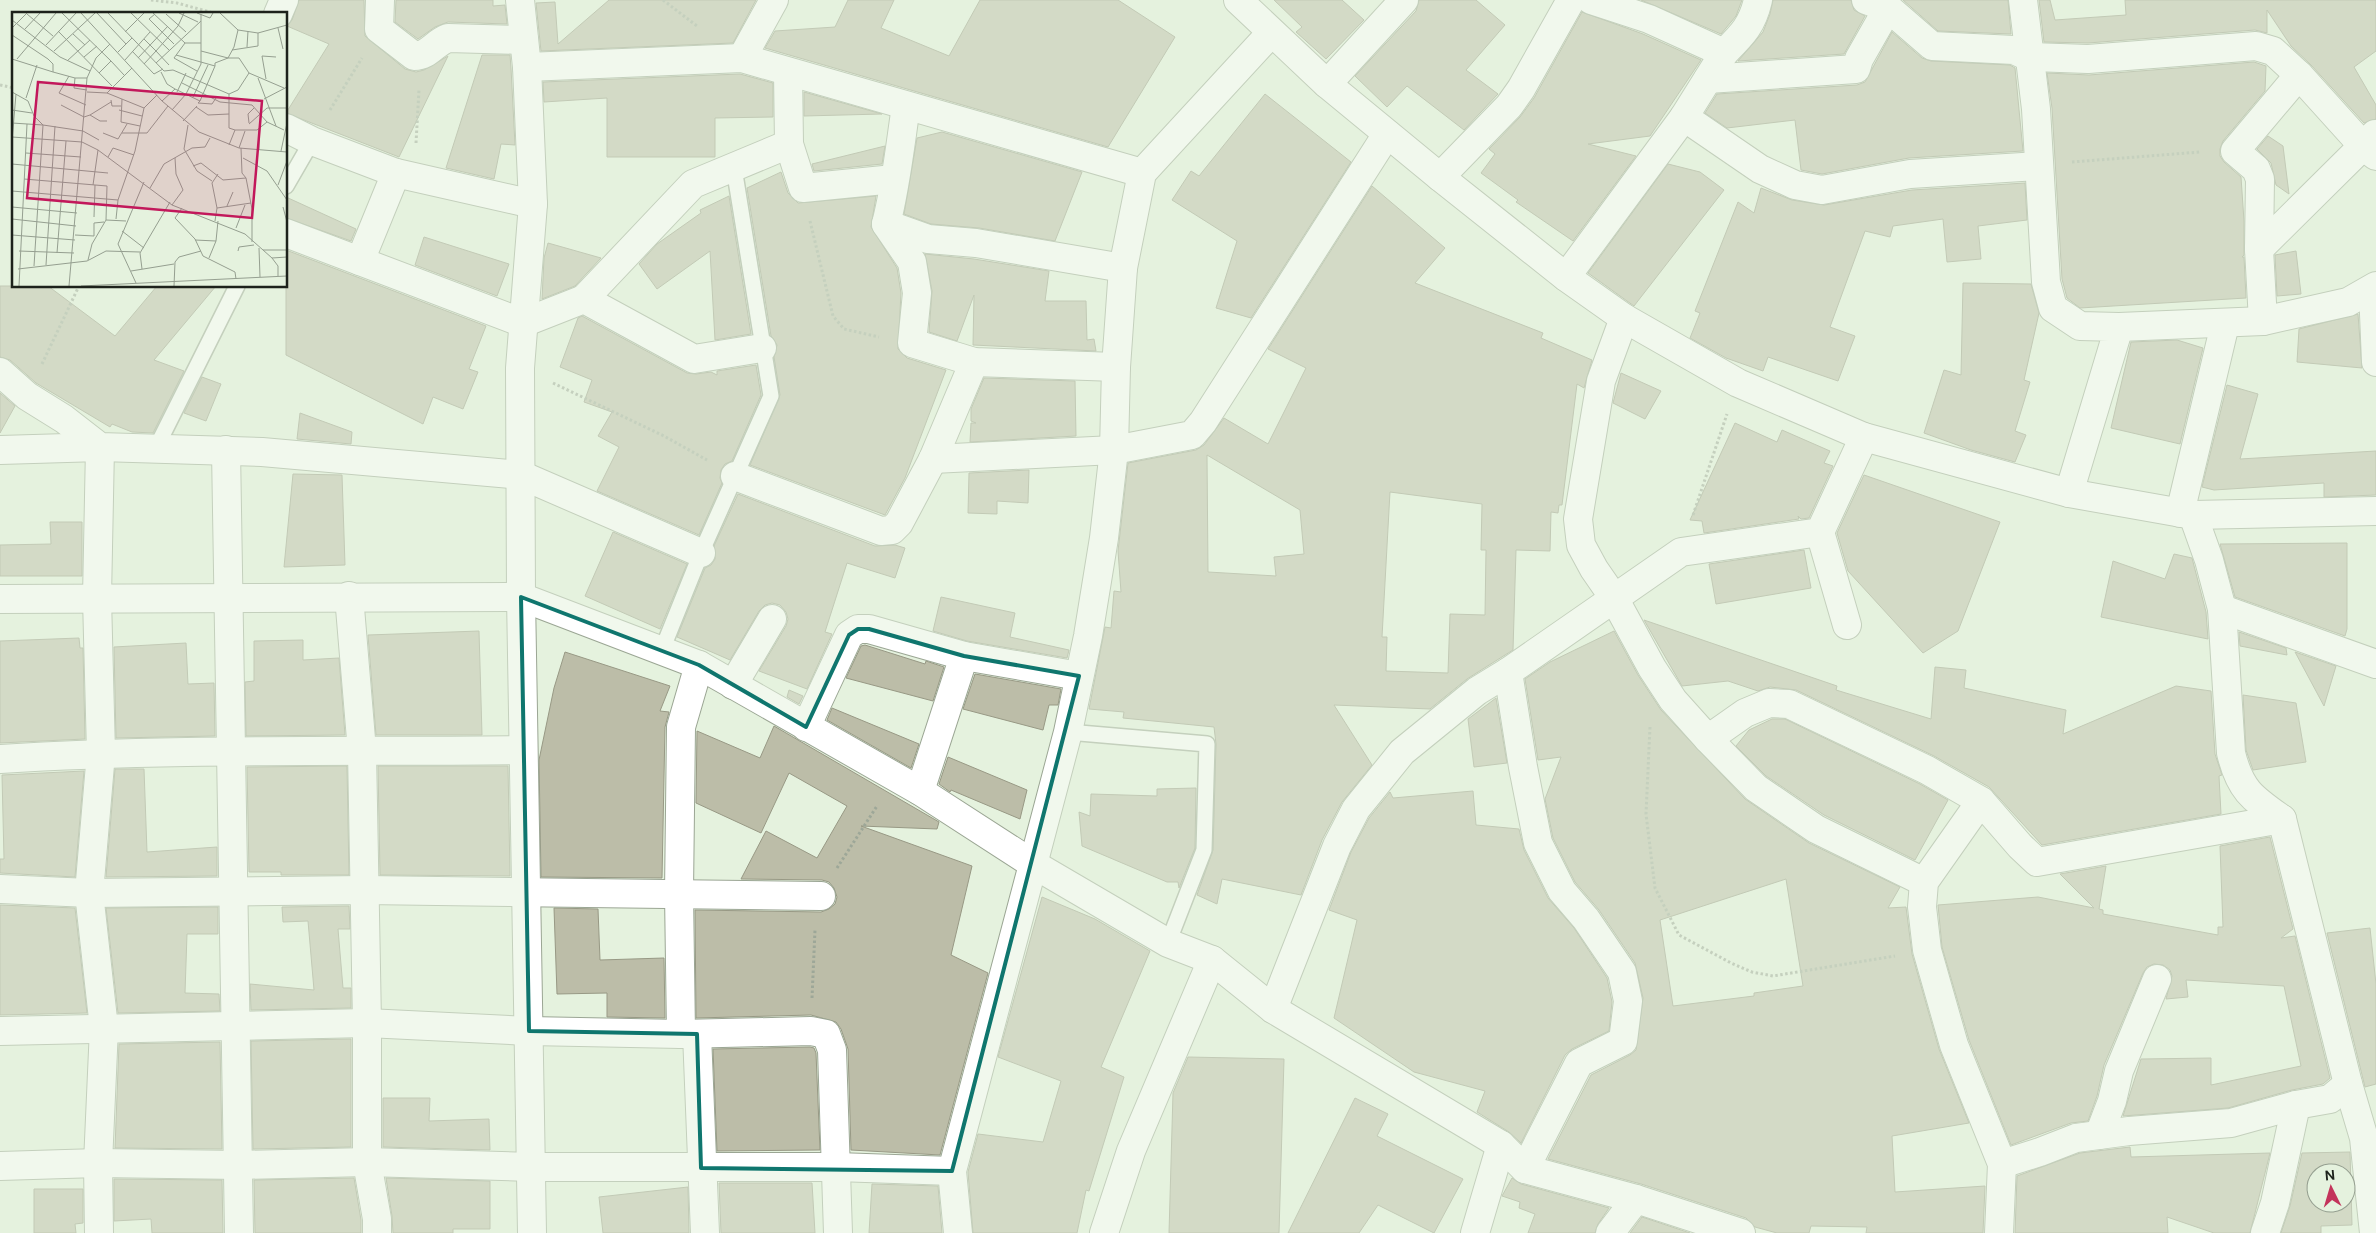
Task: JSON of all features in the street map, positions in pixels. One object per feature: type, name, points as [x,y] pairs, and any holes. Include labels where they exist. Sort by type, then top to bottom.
[{"type":"street","points":[[279,12],[284,0]]},
{"type":"street","points":[[380,0],[379,29],[414,56],[426,54],[439,41],[448,38],[524,40]]},
{"type":"street","points":[[520,0],[526,67],[533,204],[520,368],[521,596],[532,1233]]},
{"type":"street","points":[[742,58],[774,0]]},
{"type":"street","points":[[1238,0],[1327,84],[1386,134],[1566,277],[1624,318],[1738,383],[1864,437],[2069,493],[2186,514],[2376,511]]},
{"type":"street","points":[[1327,84],[1404,0]]},
{"type":"street","points":[[1546,0],[1554,3],[1561,0]]},
{"type":"street","points":[[1440,177],[1509,106],[1521,89],[1571,0]]},
{"type":"street","points":[[1591,0],[1653,9],[1724,53]]},
{"type":"street","points":[[1566,277],[1684,117],[1724,53],[1744,34],[1751,23],[1758,0]]},
{"type":"street","points":[[2023,0],[2036,109],[2046,282],[2053,308],[2080,326],[2120,327],[2226,324],[2263,320],[2348,302],[2374,288],[2376,362]]},
{"type":"street","points":[[1708,79],[1856,69],[1877,4],[1932,46],[2014,50],[2029,57],[2088,59],[2256,46],[2274,50],[2372,145],[2259,249]]},
{"type":"street","points":[[958,1233],[952,1171],[1068,732],[1080,676],[1104,538],[1114,450],[1116,367],[1123,268],[1142,173],[1271,33]]},
{"type":"street","points":[[526,67],[742,58],[1142,173]]},
{"type":"street","points":[[788,72],[789,144],[804,188],[894,179]]},
{"type":"street","points":[[2263,320],[2259,249],[2260,179],[2256,169],[2235,151],[2299,75]]},
{"type":"street","points":[[886,224],[895,192],[894,179],[906,106]]},
{"type":"street","points":[[1684,117],[1760,170],[1795,185],[1822,190],[1910,174],[2039,166]]},
{"type":"street","points":[[288,129],[312,141],[396,173],[533,204]]},
{"type":"street","points":[[934,459],[1114,450],[1192,435],[1203,422],[1386,134]]},
{"type":"street","points":[[288,234],[413,283],[523,323],[584,299],[693,184],[789,144]]},
{"type":"street","points":[[360,261],[396,173]]},
{"type":"street","points":[[886,224],[928,239],[976,243],[1123,268]]},
{"type":"street","points":[[886,224],[912,262],[917,293],[910,338],[912,343],[974,362],[1116,367]]},
{"type":"street","points":[[584,299],[694,359],[762,348]]},
{"type":"street","points":[[1624,318],[1601,381],[1578,520],[1581,545],[1594,569],[1614,598],[1652,668],[1673,700],[1756,788],[1816,829],[1924,882]]},
{"type":"street","points":[[2226,324],[2186,514],[2208,560],[2222,609],[2231,753],[2236,772],[2243,788],[2282,819],[2348,1084],[2370,1137],[2374,1233]]},
{"type":"street","points":[[2069,493],[2120,327]]},
{"type":"street","points":[[735,476],[882,532],[892,530],[899,523],[934,459],[974,362]]},
{"type":"street","points":[[0,372],[27,396],[64,419],[100,447]]},
{"type":"street","points":[[1848,625],[1820,532],[1864,437]]},
{"type":"street","points":[[98,1233],[98,1163],[104,1028],[90,893],[100,753],[97,598],[100,447]]},
{"type":"street","points":[[0,450],[100,447],[226,450],[521,475],[701,553]]},
{"type":"street","points":[[226,450],[239,1233]]},
{"type":"street","points":[[1273,1009],[1337,846],[1356,809],[1402,752],[1477,691],[1508,672],[1681,552],[1820,532]]},
{"type":"street","points":[[349,596],[362,751],[367,1023],[367,1162],[377,1219],[377,1233]]},
{"type":"street","points":[[0,598],[521,596],[699,665],[920,791],[1033,864],[1168,944],[1212,960],[1273,1009],[1501,1146],[1525,1169],[1636,1199],[1741,1233]]},
{"type":"street","points":[[2222,609],[2376,664]]},
{"type":"street","points":[[733,685],[772,619]]},
{"type":"street","points":[[806,727],[849,635],[858,630],[869,628],[964,656],[1080,676]]},
{"type":"street","points":[[920,791],[964,656]]},
{"type":"street","points":[[699,665],[681,727],[678,893],[705,1233]]},
{"type":"street","points":[[1508,672],[1523,767],[1538,843],[1562,891],[1586,919],[1622,972],[1628,1001],[1623,1041],[1579,1063],[1525,1169]]},
{"type":"street","points":[[1708,739],[1745,713],[1769,703],[1789,704],[1928,770],[1981,801],[2020,846],[2037,862],[2282,819]]},
{"type":"street","points":[[0,759],[100,753],[524,750]]},
{"type":"street","points":[[1981,801],[1924,882],[1922,906],[1927,950],[1954,1045],[2002,1164],[1998,1233]]},
{"type":"street","points":[[0,889],[90,893],[365,890],[821,896]]},
{"type":"street","points":[[1104,1233],[1131,1152],[1212,960]]},
{"type":"street","points":[[2099,1135],[2112,1101],[2118,1072],[2157,979]]},
{"type":"street","points":[[0,1032],[104,1028],[236,1028],[367,1023],[529,1031],[689,1034],[811,1031],[826,1034],[832,1050],[838,1233]]},
{"type":"street","points":[[2002,1164],[2076,1138],[2231,1124],[2296,1105],[2330,1099],[2348,1084]]},
{"type":"street","points":[[2265,1233],[2275,1203],[2296,1105]]},
{"type":"street","points":[[1475,1233],[1501,1146]]},
{"type":"street","points":[[0,1166],[98,1163],[239,1165],[367,1162],[531,1167],[837,1167],[952,1171]]},
{"type":"street","points":[[1610,1233],[1636,1199]]},
{"type":"lane","points":[[288,183],[312,141]]},
{"type":"lane","points":[[662,650],[701,553],[771,396],[734,168]]},
{"type":"lane","points":[[156,448],[236,288]]},
{"type":"lane","points":[[1068,732],[1207,744],[1204,850],[1168,944]]},
{"type":"path","points":[[151,0],[178,3],[210,12]]},
{"type":"path","points":[[312,141],[379,29]]},
{"type":"path","points":[[396,173],[409,158],[418,140],[420,56]]},
{"type":"path","points":[[2039,166],[2141,155],[2235,151]]},
{"type":"path","points":[[804,188],[833,316],[844,329],[912,343]]},
{"type":"path","points":[[27,396],[78,288]]},
{"type":"path","points":[[520,368],[664,436],[735,476]]},
{"type":"path","points":[[1681,552],[1738,383]]},
{"type":"path","points":[[1652,668],[1646,814],[1655,888],[1679,935],[1731,963],[1752,972],[1772,976],[1927,950]]},
{"type":"highlighted area","points":[[521,597],[699,665],[806,727],[849,635],[858,629],[869,629],[964,656],[1079,676],[952,1171],[701,1168],[697,1034],[529,1031]]},
{"type":"building","points":[[299,0],[364,0],[365,36],[405,69],[416,72],[424,70],[448,56],[399,157],[288,114],[288,110],[329,44],[288,26]]},
{"type":"building","points":[[396,0],[493,0],[493,6],[505,5],[507,24],[448,22],[435,27],[418,39],[395,22]]},
{"type":"building","points":[[609,0],[756,0],[733,43],[541,51],[536,3],[555,2],[558,44]]},
{"type":"building","points":[[848,0],[894,0],[881,28],[949,56],[980,0],[1118,0],[1175,37],[1108,147],[765,48],[775,31],[835,27]]},
{"type":"building","points":[[1274,0],[1342,0],[1364,20],[1326,59],[1296,32],[1302,27]]},
{"type":"building","points":[[1419,0],[1476,0],[1505,25],[1466,70],[1498,94],[1464,130],[1407,86],[1387,107],[1355,76],[1416,11]]},
{"type":"building","points":[[1641,0],[1742,0],[1736,16],[1721,34]]},
{"type":"building","points":[[1773,0],[1851,0],[1854,10],[1865,16],[1844,54],[1738,61],[1763,32]]},
{"type":"building","points":[[1903,0],[2008,0],[2011,34],[1938,31]]},
{"type":"building","points":[[2039,0],[2050,0],[2055,20],[2126,15],[2125,0],[2376,0],[2376,51],[2354,67],[2376,105],[2376,119],[2364,123],[2291,46],[2267,10],[2267,33],[2255,30],[2088,43],[2044,42]]},
{"type":"building","points":[[1582,12],[1643,34],[1701,60],[1650,136],[1588,144],[1636,156],[1573,241],[1516,202],[1518,200],[1481,173],[1495,154],[1489,149],[1520,117],[1534,98]]},
{"type":"building","points":[[1892,32],[1922,58],[1931,61],[2010,65],[2015,68],[2023,151],[1909,158],[1822,174],[1801,170],[1795,120],[1727,128],[1705,113],[1717,94],[1857,85],[1865,82]]},
{"type":"building","points":[[482,55],[510,55],[515,145],[501,144],[494,179],[446,168]]},
{"type":"building","points":[[2254,62],[2266,66],[2265,91],[2223,141],[2220,149],[2220,156],[2224,162],[2241,177],[2244,221],[2244,255],[2242,257],[2244,257],[2246,298],[2080,308],[2067,298],[2062,279],[2052,108],[2047,73],[2089,75]]},
{"type":"building","points":[[740,74],[773,83],[773,117],[715,118],[715,157],[607,157],[607,98],[544,102],[543,82]]},
{"type":"building","points":[[804,92],[882,114],[804,116]]},
{"type":"building","points":[[1265,94],[1351,162],[1251,318],[1216,308],[1237,241],[1172,200],[1191,171],[1199,176]]},
{"type":"building","points":[[942,132],[1082,172],[1055,241],[979,228],[931,224],[904,214],[917,138]]},
{"type":"building","points":[[2268,136],[2283,146],[2289,194],[2276,185],[2271,163],[2257,149]]},
{"type":"building","points":[[885,146],[882,164],[814,171],[812,164]]},
{"type":"building","points":[[1668,164],[1700,172],[1724,190],[1634,306],[1588,273]]},
{"type":"building","points":[[781,172],[788,193],[798,203],[876,196],[871,227],[897,268],[901,293],[898,349],[907,358],[946,370],[905,478],[885,515],[750,465],[780,395],[774,357],[777,345],[771,336],[747,188]]},
{"type":"building","points":[[2025,183],[2027,220],[1978,226],[1981,259],[1947,262],[1943,219],[1893,226],[1890,237],[1865,231],[1830,327],[1855,336],[1838,381],[1768,357],[1763,371],[1726,358],[1690,338],[1700,313],[1695,311],[1738,202],[1754,213],[1761,188],[1792,200],[1824,205],[1912,190]]},
{"type":"building","points":[[1372,186],[1445,248],[1415,283],[1543,333],[1541,338],[1592,360],[1584,388],[1577,384],[1562,505],[1559,505],[1558,513],[1551,512],[1550,551],[1516,550],[1513,650],[1467,679],[1430,709],[1334,705],[1372,765],[1342,802],[1322,840],[1301,895],[1222,879],[1217,904],[1197,895],[1213,850],[1216,744],[1214,727],[1123,718],[1124,712],[1089,709],[1105,627],[1111,628],[1114,591],[1121,592],[1118,551],[1128,463],[1196,450],[1204,445],[1224,418],[1268,444],[1306,368],[1268,349]],"holes":[[[1207,455],[1300,510],[1304,554],[1274,557],[1276,576],[1208,572]],[[1390,492],[1482,504],[1481,550],[1486,550],[1485,615],[1450,614],[1448,673],[1386,671],[1387,637],[1382,637]]]},
{"type":"building","points":[[729,196],[751,334],[715,340],[710,251],[657,289],[639,264],[657,244],[701,213],[700,210]]},
{"type":"building","points":[[288,198],[356,229],[351,241],[288,219]]},
{"type":"building","points":[[424,237],[509,264],[497,296],[415,265]]},
{"type":"building","points":[[548,243],[601,258],[575,286],[542,299],[544,258]]},
{"type":"building","points":[[288,251],[486,326],[469,369],[478,372],[463,409],[433,397],[423,424],[286,355]]},
{"type":"building","points":[[2296,251],[2301,294],[2277,296],[2275,255]]},
{"type":"building","points":[[925,254],[974,259],[1049,271],[1045,301],[1086,301],[1087,340],[1094,339],[1096,351],[973,345],[974,295],[957,341],[929,332],[932,291]]},
{"type":"building","points":[[1963,283],[2031,284],[2039,313],[2024,380],[2030,382],[2015,431],[2026,435],[2015,462],[1971,450],[1924,433],[1944,370],[1961,375]]},
{"type":"building","points":[[0,286],[12,286],[12,288],[51,288],[115,336],[155,288],[214,288],[154,360],[184,371],[153,433],[132,432],[112,424],[110,427],[36,383],[10,360],[0,357]]},
{"type":"building","points":[[2358,314],[2362,368],[2297,362],[2299,329]]},
{"type":"building","points":[[582,316],[687,373],[711,372],[717,375],[717,371],[756,365],[761,395],[732,461],[725,464],[721,470],[720,478],[722,483],[699,535],[597,491],[619,447],[598,436],[612,412],[584,402],[592,380],[560,367],[578,318]]},
{"type":"building","points":[[2177,340],[2203,348],[2180,444],[2111,428],[2131,342]]},
{"type":"building","points":[[1621,373],[1661,391],[1645,419],[1613,403]]},
{"type":"building","points":[[202,377],[221,384],[206,421],[184,413]]},
{"type":"building","points":[[984,378],[1075,381],[1076,436],[970,442],[971,423],[976,423],[971,421],[971,409]]},
{"type":"building","points":[[2227,385],[2258,394],[2240,459],[2376,451],[2376,495],[2324,497],[2324,483],[2214,490],[2202,487]]},
{"type":"building","points":[[0,393],[15,406],[0,433]]},
{"type":"building","points":[[300,413],[352,432],[351,444],[297,439]]},
{"type":"building","points":[[1735,423],[1777,442],[1782,430],[1830,451],[1824,463],[1833,466],[1809,518],[1801,519],[1798,516],[1799,519],[1704,533],[1702,521],[1690,520]]},
{"type":"building","points":[[1029,470],[1028,503],[997,501],[997,514],[968,513],[969,473]]},
{"type":"building","points":[[293,474],[342,475],[345,565],[284,567]]},
{"type":"building","points":[[1864,475],[2000,522],[1958,631],[1923,653],[1848,571],[1837,533]]},
{"type":"building","points":[[738,494],[875,546],[895,545],[905,548],[895,578],[847,563],[825,632],[832,634],[807,689],[759,671],[786,626],[788,619],[786,612],[780,605],[772,603],[765,605],[759,611],[730,660],[677,637],[705,568],[711,565],[715,559],[714,546]]},
{"type":"building","points":[[50,522],[82,522],[82,576],[0,576],[0,545],[51,544]]},
{"type":"building","points":[[613,532],[687,564],[660,629],[585,596]]},
{"type":"building","points":[[2347,543],[2347,629],[2345,636],[2235,597],[2220,544]]},
{"type":"building","points":[[1804,550],[1811,588],[1716,604],[1709,564]]},
{"type":"building","points":[[2174,554],[2192,558],[2206,612],[2208,639],[2101,617],[2113,561],[2165,579]]},
{"type":"building","points":[[941,597],[1015,613],[1010,637],[1069,650],[1067,658],[967,641],[933,631]]},
{"type":"building","points":[[1644,620],[1837,686],[1836,690],[1931,719],[1935,667],[1966,670],[1964,688],[2066,710],[2063,734],[2176,686],[2211,691],[2215,754],[2222,775],[2219,776],[2221,814],[2042,845],[1989,787],[1934,756],[1796,690],[1770,687],[1758,691],[1728,681],[1682,686]]},
{"type":"building","points":[[479,631],[482,735],[376,735],[368,635]]},
{"type":"building","points":[[1614,631],[1638,675],[1661,710],[1745,799],[1809,843],[1900,887],[1888,908],[1906,907],[1912,954],[1939,1049],[1969,1123],[1892,1136],[1895,1192],[1985,1186],[1983,1233],[1866,1233],[1867,1227],[1811,1226],[1809,1233],[1777,1233],[1755,1227],[1746,1218],[1641,1184],[1548,1159],[1591,1075],[1636,1050],[1643,998],[1635,963],[1599,910],[1575,882],[1553,838],[1545,799],[1561,757],[1538,760],[1525,679],[1550,662]],"holes":[[[1786,879],[1803,986],[1754,993],[1754,996],[1673,1006],[1660,920]]]},
{"type":"building","points":[[2239,632],[2286,648],[2287,655],[2240,646]]},
{"type":"building","points":[[79,638],[80,648],[83,648],[85,739],[0,743],[0,641]]},
{"type":"building","points":[[303,640],[303,660],[339,658],[345,735],[246,736],[245,682],[254,681],[254,641]]},
{"type":"building","points":[[186,643],[188,684],[214,683],[215,736],[116,738],[114,647]]},
{"type":"building","points":[[865,645],[925,664],[926,661],[944,667],[933,701],[846,678],[861,646]]},
{"type":"building","points":[[565,652],[670,686],[660,711],[669,712],[665,727],[662,878],[541,877],[539,760],[554,688]]},
{"type":"building","points":[[2295,652],[2336,666],[2324,706]]},
{"type":"building","points":[[975,674],[1061,689],[1058,705],[1049,705],[1043,730],[963,709]]},
{"type":"building","points":[[789,690],[803,696],[799,704],[787,697]]},
{"type":"building","points":[[2243,695],[2296,703],[2306,762],[2253,770],[2246,750]]},
{"type":"building","points":[[1496,698],[1507,763],[1474,767],[1468,719]]},
{"type":"building","points":[[832,708],[919,744],[911,768],[827,720]]},
{"type":"building","points":[[1772,719],[1785,719],[1920,784],[1948,800],[1915,860],[1824,815],[1766,776],[1736,746],[1749,730]]},
{"type":"building","points":[[774,726],[939,822],[937,829],[861,826],[972,866],[951,955],[988,973],[940,1155],[851,1150],[848,1049],[841,1029],[836,1022],[811,1015],[696,1018],[695,910],[821,912],[835,904],[837,897],[834,888],[829,882],[822,880],[741,879],[766,831],[817,858],[847,806],[789,773],[761,833],[696,803],[697,731],[760,758]]},
{"type":"building","points":[[948,757],[1027,790],[1020,819],[951,790],[950,792],[939,784]]},
{"type":"building","points":[[347,766],[349,875],[281,875],[281,872],[249,872],[247,767]]},
{"type":"building","points":[[378,766],[508,766],[510,876],[380,875]]},
{"type":"building","points":[[115,769],[144,769],[147,852],[217,847],[217,876],[106,877]]},
{"type":"building","points":[[84,771],[75,877],[0,873],[0,859],[4,859],[2,775]]},
{"type":"building","points":[[1196,788],[1195,848],[1179,888],[1178,882],[1167,882],[1082,846],[1079,812],[1090,816],[1091,794],[1157,796],[1157,789]]},
{"type":"building","points":[[1473,791],[1476,825],[1519,829],[1524,850],[1548,898],[1574,928],[1607,978],[1612,1002],[1609,1031],[1572,1049],[1565,1055],[1521,1143],[1509,1132],[1477,1112],[1485,1091],[1414,1072],[1334,1018],[1357,920],[1329,910],[1351,852],[1369,818],[1390,792],[1393,798]]},
{"type":"building","points":[[2270,837],[2293,929],[2281,938],[2295,936],[2330,1078],[2323,1084],[2292,1090],[2228,1108],[2123,1116],[2141,1059],[2211,1058],[2211,1085],[2301,1066],[2284,986],[2186,980],[2188,997],[2166,999],[2172,976],[2170,970],[2163,965],[2154,964],[2147,967],[2143,973],[2104,1065],[2097,1096],[2088,1121],[2071,1123],[2011,1145],[1969,1040],[1942,947],[1938,905],[2038,897],[2094,908],[2060,874],[2106,866],[2099,909],[2103,910],[2103,914],[2218,935],[2218,927],[2223,927],[2220,846]]},
{"type":"building","points":[[1042,897],[1095,919],[1150,951],[1101,1067],[1124,1077],[1089,1191],[1086,1190],[1077,1233],[973,1233],[968,1172],[978,1134],[1043,1142],[1061,1081],[998,1057]]},
{"type":"building","points":[[0,905],[75,908],[87,1013],[0,1015]]},
{"type":"building","points":[[349,906],[350,929],[338,929],[343,988],[351,988],[351,1008],[251,1010],[250,984],[314,990],[308,921],[283,922],[282,907]]},
{"type":"building","points":[[218,907],[218,934],[187,934],[185,993],[219,994],[220,1011],[118,1013],[106,908]]},
{"type":"building","points":[[554,908],[598,909],[600,960],[664,958],[665,1018],[607,1017],[607,993],[557,994]]},
{"type":"building","points":[[2370,928],[2376,984],[2376,1084],[2365,1087],[2327,933]]},
{"type":"building","points":[[351,1039],[351,1147],[253,1149],[251,1041]]},
{"type":"building","points":[[220,1042],[222,1149],[115,1148],[119,1044]]},
{"type":"building","points":[[814,1048],[816,1053],[820,1150],[717,1151],[713,1049]]},
{"type":"building","points":[[1188,1057],[1284,1059],[1279,1233],[1169,1233],[1173,1093]]},
{"type":"building","points":[[383,1098],[430,1098],[429,1121],[489,1119],[490,1150],[383,1147]]},
{"type":"building","points":[[1355,1098],[1388,1114],[1377,1136],[1463,1179],[1434,1233],[1378,1205],[1359,1233],[1288,1233]]},
{"type":"building","points":[[2130,1147],[2131,1157],[2270,1153],[2250,1233],[2214,1233],[2167,1217],[2168,1233],[2015,1233],[2017,1176],[2080,1153]]},
{"type":"building","points":[[2350,1152],[2350,1163],[2306,1163],[2306,1213],[2352,1213],[2352,1225],[2321,1226],[2321,1233],[2281,1233],[2290,1206],[2302,1153]]},
{"type":"building","points":[[354,1178],[361,1220],[361,1233],[255,1233],[254,1180]]},
{"type":"building","points":[[386,1178],[490,1181],[490,1229],[453,1229],[453,1233],[393,1233]]},
{"type":"building","points":[[1512,1178],[1521,1184],[1609,1208],[1598,1224],[1595,1233],[1528,1233],[1535,1214],[1519,1208],[1520,1202],[1502,1196]]},
{"type":"building","points":[[114,1179],[222,1180],[223,1233],[152,1233],[151,1219],[114,1221]]},
{"type":"building","points":[[719,1183],[812,1183],[815,1233],[721,1233]]},
{"type":"building","points":[[872,1184],[938,1186],[942,1233],[869,1233]]},
{"type":"building","points":[[688,1187],[689,1233],[603,1233],[599,1197]]},
{"type":"building","points":[[34,1189],[83,1189],[83,1223],[75,1224],[76,1233],[34,1233]]},
{"type":"building","points":[[1642,1217],[1690,1233],[1630,1233]]}]
